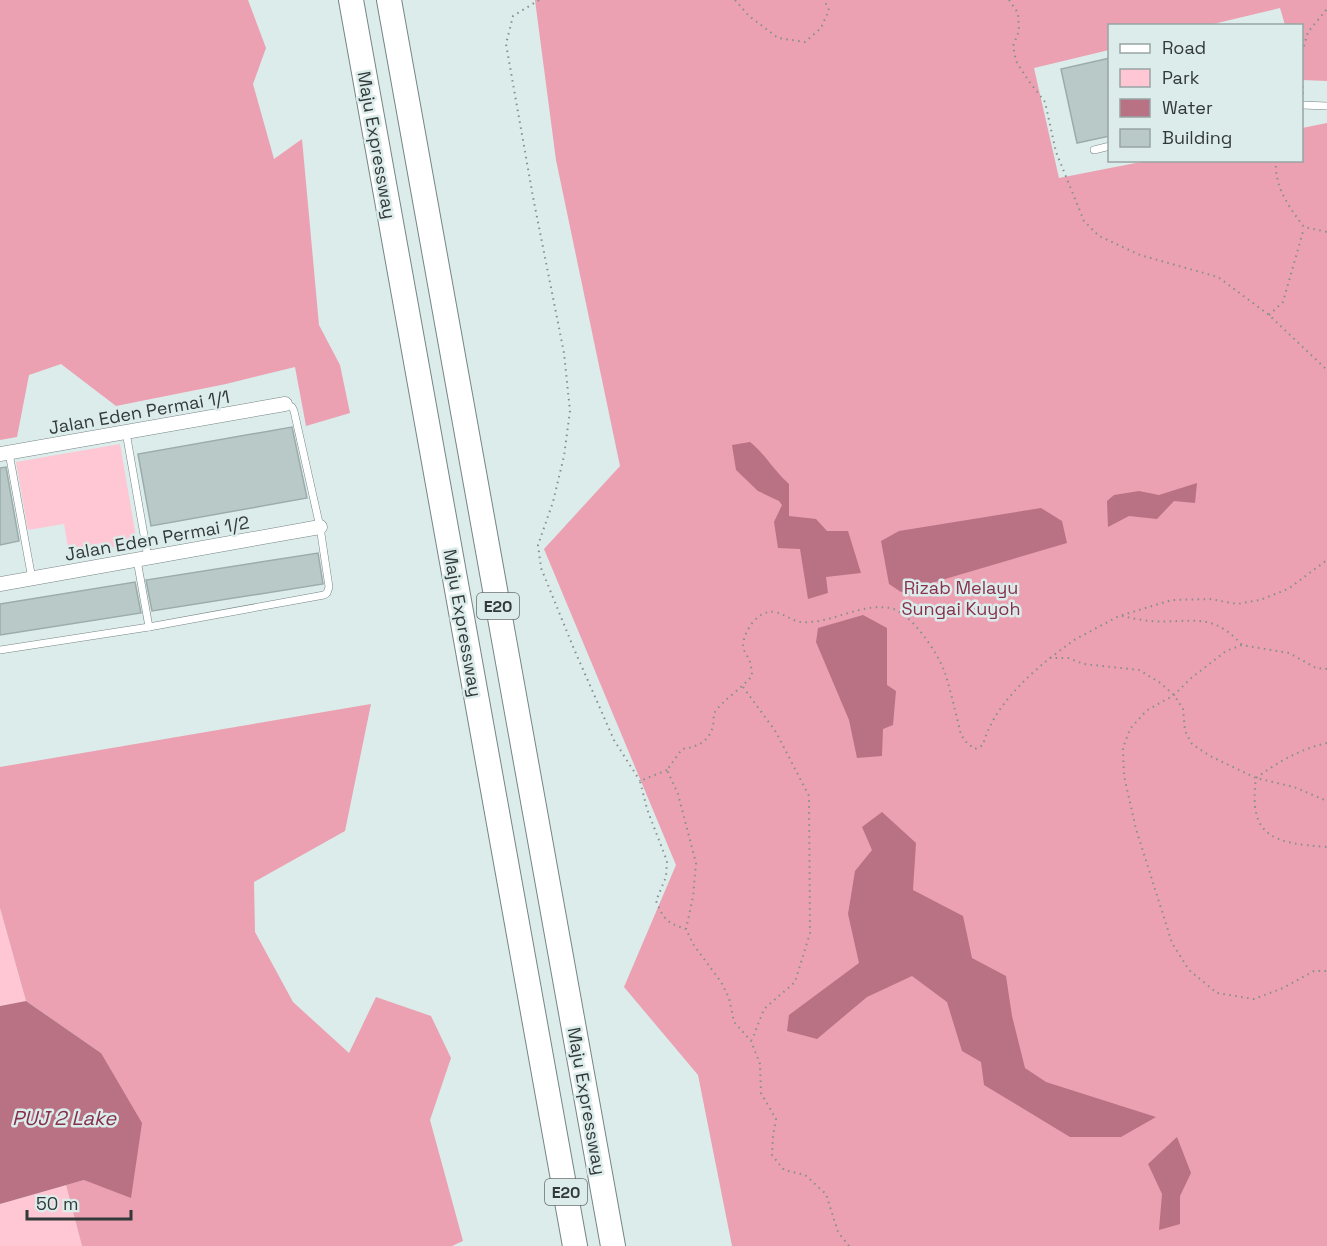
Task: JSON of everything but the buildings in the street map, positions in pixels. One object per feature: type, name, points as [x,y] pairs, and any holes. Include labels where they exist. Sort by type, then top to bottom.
[{"type":"highway","name":"Maju Expressway","points":[[351,0],[575,1246]]},
{"type":"highway","name":"Maju Expressway","points":[[389,0],[613,1246]]},
{"type":"highway","points":[[556,1139],[563,1246]]},
{"type":"highway","points":[[607,1212],[623,1246]]},
{"type":"street","name":"Jalan Eden Permai 1/1","points":[[4,453],[285,404]]},
{"type":"street","name":"Jalan Eden Permai 1/2","points":[[0,584],[320,527]]},
{"type":"lane","points":[[1303,105],[1327,106]]},
{"type":"lane","points":[[1094,150],[1108,146]]},
{"type":"lane","points":[[0,650],[149,627],[324,596],[329,586],[320,527],[294,411],[292,407],[285,404]]},
{"type":"lane","points":[[126,432],[143,559],[149,627]]},
{"type":"lane","points":[[4,453],[32,579]]},
{"type":"path","points":[[539,0],[513,16],[506,44],[564,353],[570,411],[564,456],[553,502],[538,546],[541,568],[614,740],[640,782],[667,861],[666,877],[656,901],[663,917],[671,924],[686,929]]},
{"type":"path","points":[[735,0],[749,16],[778,38],[805,42],[821,28],[829,10],[824,0]]},
{"type":"path","points":[[1009,0],[1018,13],[1019,31],[1013,46],[1016,61],[1045,102],[1056,152],[1084,221],[1099,236],[1140,255],[1218,278],[1269,315],[1327,370]]},
{"type":"path","points":[[1303,49],[1308,32],[1327,9]]},
{"type":"path","points":[[1276,162],[1275,174],[1286,202],[1304,227],[1327,232]]},
{"type":"path","points":[[1269,315],[1283,302],[1304,227]]},
{"type":"path","points":[[640,782],[668,770],[682,749],[694,747],[707,740],[715,712],[752,676],[750,661],[743,647],[752,623],[761,615],[774,612],[794,621],[810,622],[864,609],[891,608],[913,622],[932,650],[944,672],[961,735],[975,749],[983,745],[986,732],[1011,696],[1033,671],[1074,639],[1119,616],[1172,600],[1210,599],[1237,604],[1260,600],[1288,589],[1327,560]]},
{"type":"path","points":[[1119,616],[1151,621],[1204,620],[1230,632],[1242,645]]},
{"type":"path","points":[[1327,669],[1316,668],[1289,653],[1242,645],[1226,651],[1190,679],[1174,695],[1146,711],[1130,729],[1123,748],[1124,776],[1136,829],[1172,943],[1189,970],[1217,993],[1254,999],[1283,988],[1314,971],[1327,970]]},
{"type":"path","points":[[1050,658],[1068,658],[1084,664],[1139,670],[1159,682],[1174,695],[1183,709],[1185,731],[1192,744],[1210,756],[1256,778],[1294,787],[1327,801]]},
{"type":"path","points":[[743,687],[776,732],[809,796],[810,933],[795,982],[764,1009],[752,1041]]},
{"type":"path","points":[[1327,743],[1299,752],[1273,765],[1256,778],[1254,799],[1258,823],[1275,839],[1327,847]]},
{"type":"path","points":[[668,770],[678,794],[696,863],[693,897],[686,929],[693,944],[721,982],[729,998],[734,1022],[752,1041],[760,1064],[760,1093],[776,1119],[772,1155],[784,1170],[805,1176],[826,1194],[838,1232],[849,1246]]},
{"type":"green space","points":[[0,0],[248,0],[266,48],[253,84],[274,159],[302,139],[319,325],[340,365],[350,413],[306,426],[295,367],[226,384],[116,406],[61,364],[29,375],[17,437],[0,440]]},
{"type":"green space","name":"Rizab Melayu Sungai Kuyoh","points":[[535,0],[1327,0],[1327,81],[1303,80],[1303,24],[1285,24],[1280,8],[1213,24],[1108,24],[1108,50],[1034,68],[1059,178],[1141,162],[1303,162],[1303,128],[1327,123],[1327,1246],[732,1246],[698,1075],[624,987],[676,865],[544,549],[620,466],[556,160]]},
{"type":"green space","points":[[120,444],[137,543],[69,554],[64,524],[28,530],[16,462]]},
{"type":"green space","points":[[371,704],[345,831],[254,882],[255,932],[293,1002],[349,1053],[376,997],[431,1016],[451,1058],[430,1120],[463,1241],[452,1246],[82,1246],[66,1185],[84,1180],[101,1053],[26,1001],[0,908],[0,767]]},
{"type":"green space","points":[[0,908],[26,1001],[0,1006]]},
{"type":"green space","points":[[66,1185],[82,1246],[0,1246],[0,1204]]},
{"type":"water","points":[[750,442],[789,484],[789,516],[816,519],[827,531],[848,531],[861,573],[826,577],[828,593],[808,599],[800,549],[778,548],[774,522],[782,505],[779,501],[758,491],[736,470],[732,445]]},
{"type":"water","points":[[1197,483],[1195,503],[1174,501],[1157,519],[1129,516],[1108,527],[1107,501],[1114,495],[1139,491],[1159,495]]},
{"type":"water","points":[[1041,508],[1062,521],[1067,543],[901,592],[889,584],[881,541],[899,531]]},
{"type":"water","points":[[863,615],[887,628],[887,685],[896,691],[893,725],[883,729],[882,756],[857,758],[849,720],[816,642],[818,628]]},
{"type":"water","points":[[882,812],[916,843],[913,890],[963,916],[972,958],[1006,976],[1012,1016],[1025,1068],[1046,1082],[1156,1117],[1121,1137],[1070,1137],[984,1085],[981,1062],[962,1051],[947,1002],[912,976],[867,997],[817,1039],[787,1031],[789,1015],[859,963],[848,914],[855,871],[872,850],[862,827]]},
{"type":"water","name":"PUJ 2 Lake","points":[[26,1001],[101,1053],[142,1123],[131,1198],[84,1180],[0,1204],[0,1006]]},
{"type":"water","points":[[1177,1137],[1191,1173],[1180,1196],[1180,1224],[1159,1230],[1162,1194],[1148,1164]]}]
